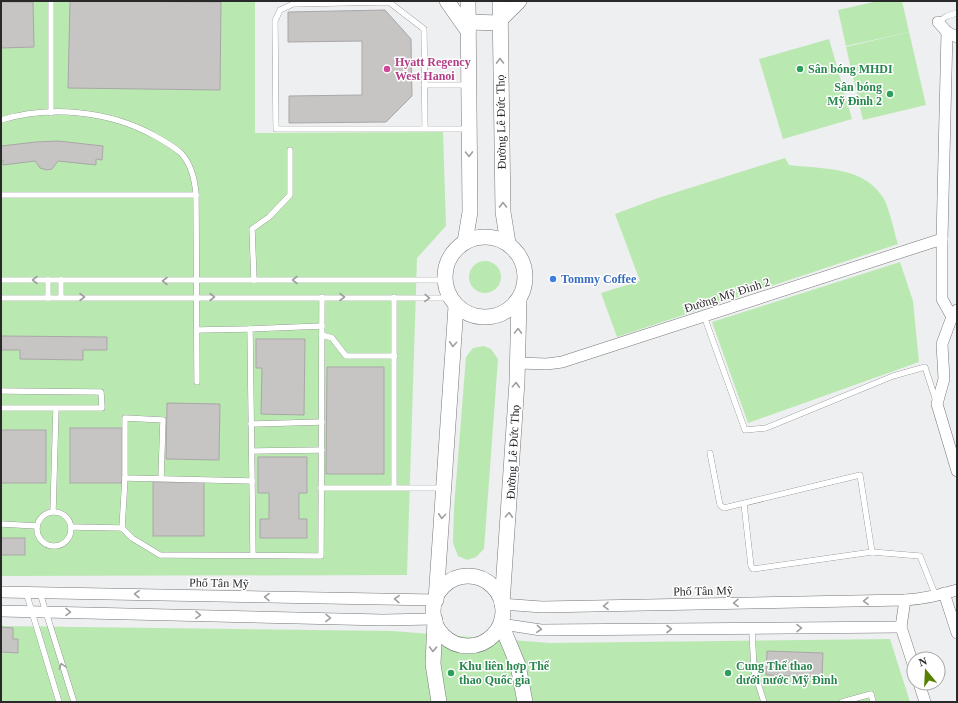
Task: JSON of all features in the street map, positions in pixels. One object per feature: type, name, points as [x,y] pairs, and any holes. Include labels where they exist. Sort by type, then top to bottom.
[{"type":"main road","points":[[447,1],[468,27]]},
{"type":"main road","points":[[465,242],[470,212],[468,1]]},
{"type":"main road","name":"Đường Lê Đức Thọ","points":[[500,1],[503,212],[508,243]]},
{"type":"main road","points":[[468,27],[500,22],[518,1]]},
{"type":"main road","points":[[479,237],[494,237],[508,243],[517,251],[523,261],[525,284],[519,300],[506,312],[496,316],[475,316],[465,312],[453,302],[445,286],[445,272],[448,260],[455,249],[465,242],[479,237]]},
{"type":"main road","name":"Đường Lê Đức Thọ","points":[[502,604],[518,363],[519,300]]},
{"type":"main road","points":[[436,600],[444,488],[453,302]]},
{"type":"main road","points":[[434,619],[437,628],[444,637],[454,643],[466,646],[477,645],[488,640],[496,632],[501,624],[504,611],[496,589],[477,577],[465,576],[454,579],[444,585],[434,606],[433,664],[440,702]]},
{"type":"main road","points":[[501,624],[518,665],[525,702]]},
{"type":"street","points":[[938,22],[952,35],[942,239],[942,299],[954,314],[942,344],[944,378],[937,404],[954,454],[957,471]]},
{"type":"street","name":"Đường Mỹ Đình 2","points":[[518,363],[541,364],[562,362],[942,239]]},
{"type":"street","name":"Phố Tân Mỹ","points":[[502,604],[542,607],[905,600],[926,598],[957,590]]},
{"type":"street","name":"Phố Tân Mỹ","points":[[1,592],[436,600]]},
{"type":"street","points":[[940,594],[957,633]]},
{"type":"street","points":[[905,600],[901,627],[909,651]]},
{"type":"street","points":[[1,610],[383,620],[434,619]]},
{"type":"street","points":[[501,624],[542,630],[901,627]]},
{"type":"street","points":[[922,691],[925,702]]},
{"type":"lane","points":[[51,1],[51,113]]},
{"type":"lane","points":[[425,128],[424,30],[389,2],[293,4],[280,10],[275,21],[276,129],[469,129]]},
{"type":"lane","points":[[938,22],[947,16],[957,13]]},
{"type":"lane","points":[[424,85],[468,85]]},
{"type":"lane","points":[[1,120],[51,113],[82,114],[124,121],[169,144],[186,160],[195,181],[196,195],[197,382]]},
{"type":"lane","points":[[254,280],[252,229],[269,217],[290,195],[290,150]]},
{"type":"lane","points":[[1,195],[196,195]]},
{"type":"lane","points":[[1,280],[445,280]]},
{"type":"lane","points":[[48,280],[48,298]]},
{"type":"lane","points":[[61,280],[61,298]]},
{"type":"lane","points":[[71,527],[122,528],[132,538],[160,555],[321,556],[322,297]]},
{"type":"lane","points":[[394,297],[394,487]]},
{"type":"lane","points":[[1,298],[394,297],[453,302]]},
{"type":"lane","points":[[704,316],[745,430],[766,428],[893,376],[925,367],[937,404]]},
{"type":"lane","points":[[197,330],[322,326]]},
{"type":"lane","points":[[250,329],[253,555]]},
{"type":"lane","points":[[322,335],[332,338],[346,356],[394,356]]},
{"type":"lane","points":[[1,391],[102,392],[102,409],[1,408]]},
{"type":"lane","points":[[53,511],[56,409]]},
{"type":"lane","points":[[122,528],[125,478],[125,418],[163,420],[161,478]]},
{"type":"lane","points":[[251,424],[322,422]]},
{"type":"lane","points":[[252,451],[322,450]]},
{"type":"lane","points":[[710,453],[722,508],[744,504],[860,475],[872,552]]},
{"type":"lane","points":[[125,478],[252,481]]},
{"type":"lane","points":[[322,488],[444,488]]},
{"type":"lane","points":[[744,504],[751,566],[753,569],[872,552],[920,556],[940,594]]},
{"type":"lane","points":[[53,511],[63,514],[67,518],[71,527],[68,539],[64,543],[53,546],[47,545],[39,537],[37,526],[42,516],[53,511]]},
{"type":"lane","points":[[1,524],[37,526]]},
{"type":"lane","points":[[26,592],[59,702]]},
{"type":"lane","points":[[40,593],[74,702]]},
{"type":"lane","points":[[752,629],[754,671],[764,702]]},
{"type":"lane","points":[[842,702],[871,694],[873,702]]},
{"type":"green space","points":[[1,1],[255,1],[255,133],[443,132],[446,226],[417,258],[407,575],[1,576]]},
{"type":"green space","name":"Sân bóng Mỹ Đình 2","points":[[878,1],[902,1],[909,32],[846,46],[838,10]]},
{"type":"green space","points":[[909,32],[926,105],[863,120],[846,47]]},
{"type":"green space","points":[[829,39],[852,119],[783,139],[759,59]]},
{"type":"green space","points":[[785,158],[789,165],[840,171],[864,179],[874,186],[885,200],[898,244],[617,337],[601,293],[640,281],[615,214],[658,198]]},
{"type":"green space","points":[[482,261],[488,261],[497,265],[501,277],[497,289],[488,293],[482,293],[473,289],[469,280],[469,274],[473,265]]},
{"type":"green space","points":[[900,262],[913,301],[919,362],[748,423],[712,322]]},
{"type":"green space","points":[[484,346],[491,349],[498,359],[484,549],[476,557],[467,560],[458,556],[453,543],[454,508],[466,357],[473,348]]},
{"type":"green space","name":"Khu liên hợp Thể thao Quốc gia","points":[[1,626],[392,631],[550,643],[890,639],[910,702],[1,702]]},
{"type":"building","points":[[70,1],[221,2],[220,90],[68,88]]},
{"type":"building","points":[[1,2],[33,2],[34,47],[1,48]]},
{"type":"building","name":"Hyatt Regency West Hanoi","points":[[385,10],[411,39],[412,96],[386,122],[289,123],[289,96],[362,95],[362,41],[288,42],[288,12]]},
{"type":"building","points":[[58,141],[103,146],[102,160],[96,159],[96,165],[58,161],[52,169],[47,170],[40,168],[35,161],[3,165],[3,160],[1,160],[1,146]]},
{"type":"building","points":[[1,336],[107,337],[107,350],[83,350],[83,360],[20,359],[20,350],[1,350]]},
{"type":"building","points":[[256,339],[305,339],[304,415],[261,414],[262,368],[256,368]]},
{"type":"building","points":[[327,367],[384,367],[384,474],[326,474]]},
{"type":"building","points":[[167,403],[220,404],[219,460],[166,459]]},
{"type":"building","points":[[70,428],[122,428],[122,483],[70,483]]},
{"type":"building","points":[[1,430],[46,430],[46,483],[1,483]]},
{"type":"building","points":[[258,457],[307,457],[307,493],[299,493],[299,519],[307,519],[307,538],[260,538],[260,519],[269,519],[269,493],[258,493]]},
{"type":"building","points":[[153,482],[204,482],[204,536],[153,536]]},
{"type":"building","points":[[1,538],[25,538],[25,555],[1,555]]},
{"type":"building","points":[[1,627],[13,628],[13,639],[18,639],[18,653],[1,652]]},
{"type":"building","points":[[767,651],[823,653],[822,677],[766,675]]},
{"type":"place","name":"Hyatt Regency West Hanoi","points":[[387,69]]},
{"type":"place","name":"Sân bóng MHDI","points":[[800,69]]},
{"type":"place","name":"Sân bóng Mỹ Đình 2","points":[[890,94]]},
{"type":"place","name":"Tommy Coffee","points":[[553,279]]},
{"type":"place","name":"Khu liên hợp Thể thao Quốc gia","points":[[451,673]]},
{"type":"place","name":"Cung Thể thao dưới nước Mỹ Đình","points":[[728,673]]}]
